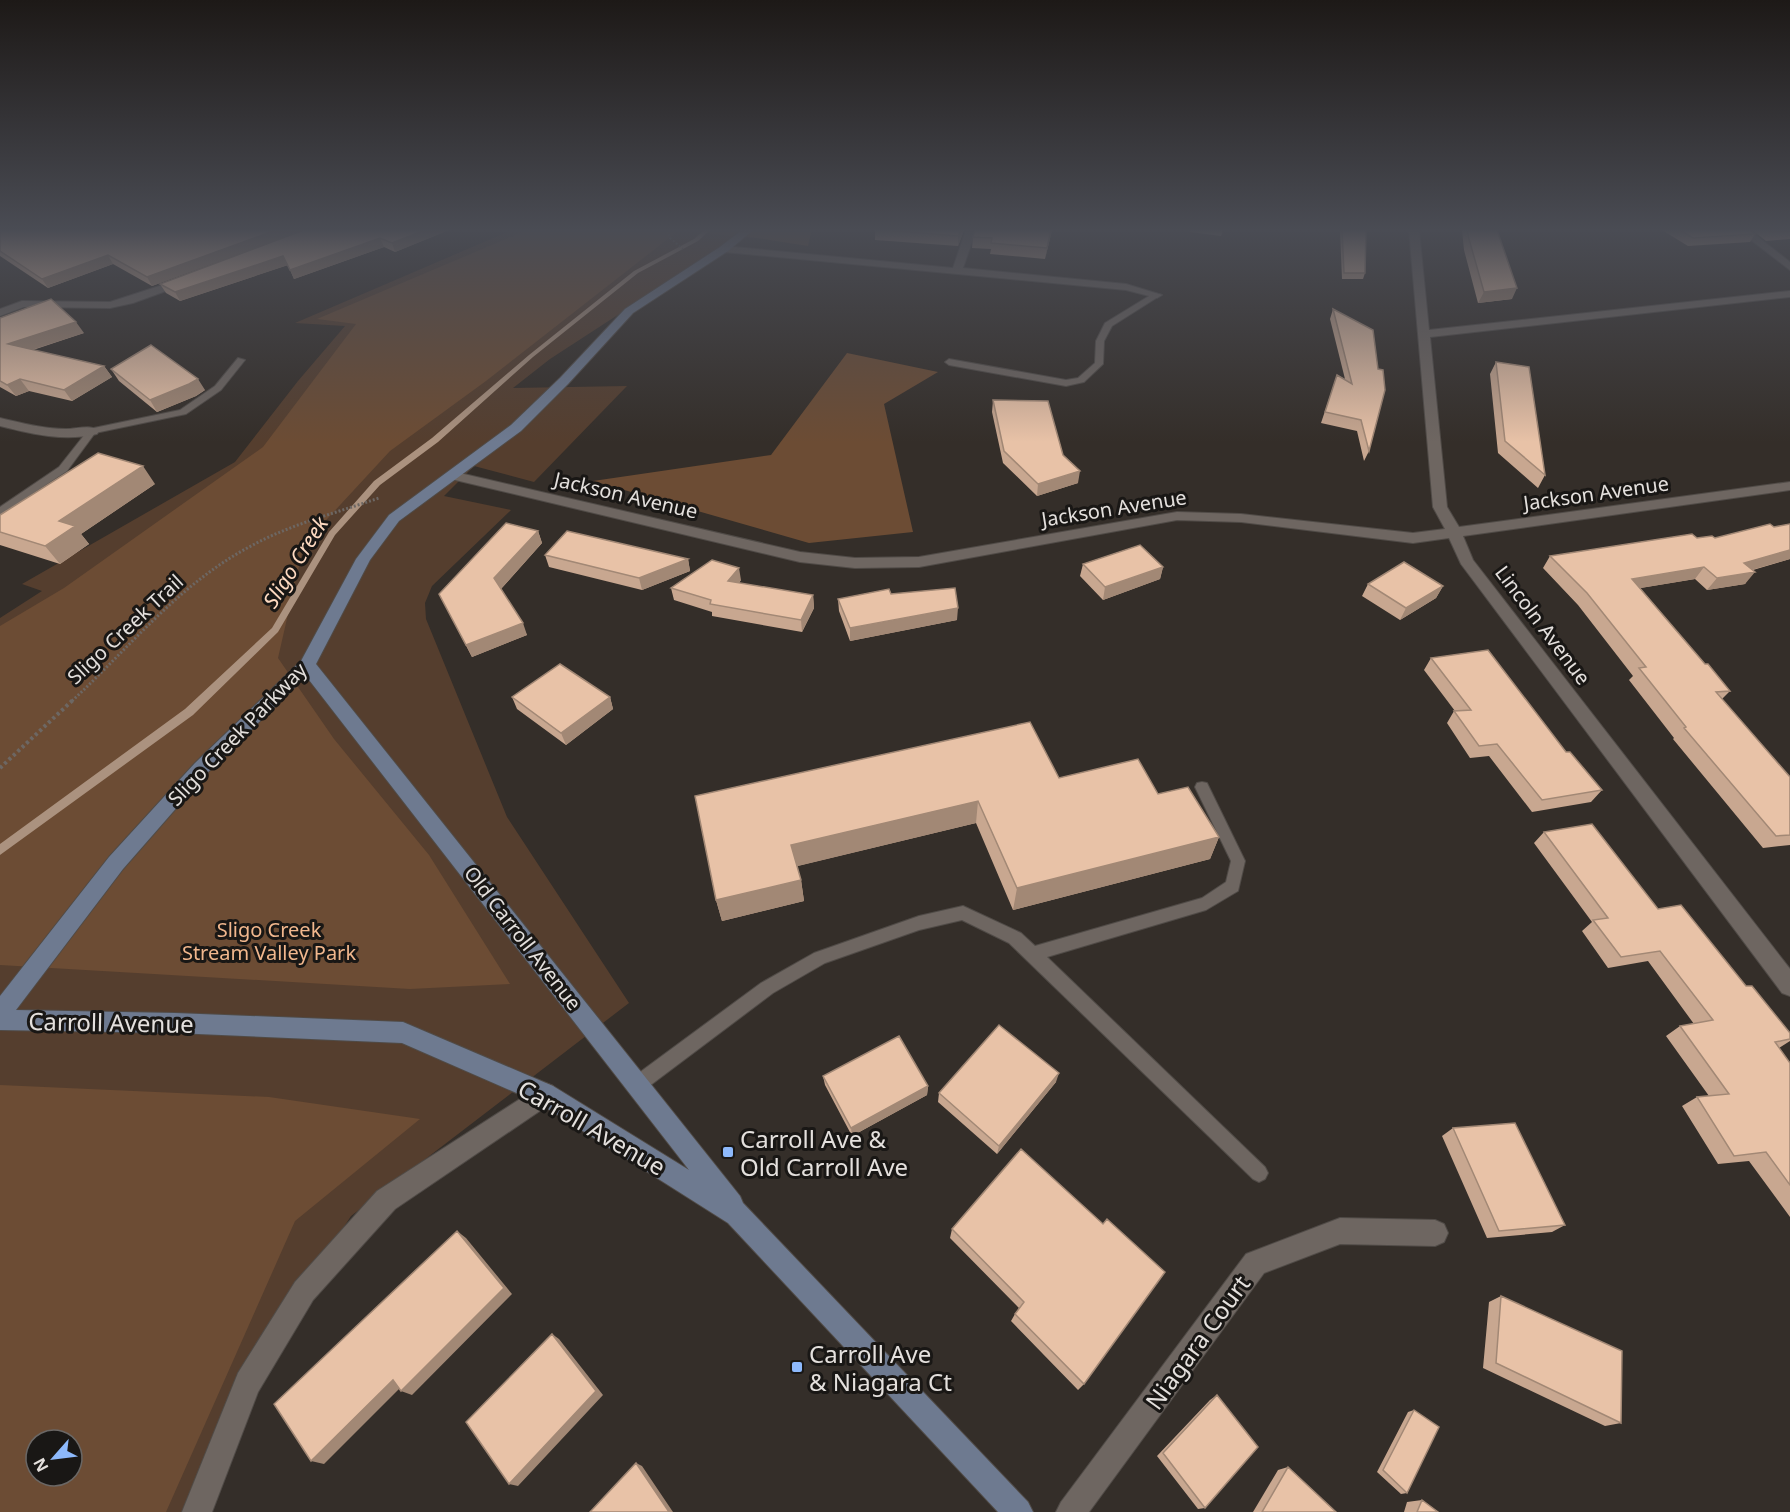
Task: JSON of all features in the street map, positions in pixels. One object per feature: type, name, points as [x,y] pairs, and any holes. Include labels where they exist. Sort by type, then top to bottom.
[{"type":"street","points":[[0,303],[110,305],[133,301]]},
{"type":"street","name":"Sligo Creek Parkway","points":[[0,1013],[116,863],[201,768],[307,665],[363,559],[394,518],[516,428],[564,381],[629,311],[645,301]]},
{"type":"street","name":"Lincoln Avenue","points":[[1421,301],[1440,507],[1455,534],[1466,561],[1790,986]]},
{"type":"street","points":[[1424,334],[1730,301]]},
{"type":"street","points":[[0,313],[22,304]]},
{"type":"street","points":[[0,422],[48,434],[71,435],[92,431]]},
{"type":"street","name":"Jackson Avenue","points":[[451,475],[800,557],[855,563],[919,562],[1177,516],[1241,518],[1413,538],[1790,486]]},
{"type":"street","name":"Old Carroll Avenue","points":[[307,665],[638,1084],[737,1214]]},
{"type":"street","name":"Carroll Avenue","points":[[0,1020],[175,1023],[403,1033],[545,1094],[737,1214],[1018,1512]]},
{"type":"street","points":[[197,1512],[248,1383],[304,1291],[386,1200],[545,1094]]},
{"type":"street","name":"Niagara Court","points":[[1071,1512],[1255,1263],[1340,1231],[1435,1233]]},
{"type":"lane","points":[[949,362],[1066,383],[1082,380],[1099,364],[1100,341],[1108,325],[1148,301]]},
{"type":"lane","points":[[0,512],[63,469],[92,431],[183,412],[218,388],[241,360]]},
{"type":"lane","points":[[1033,954],[1206,903],[1233,886],[1238,861],[1202,787]]},
{"type":"lane","points":[[638,1084],[767,988],[820,958],[920,923],[963,913],[1015,938],[1259,1173]]},
{"type":"path","name":"Sligo Creek Trail","points":[[0,768],[89,685],[146,625],[193,585],[248,547],[272,535],[387,496]]},
{"type":"green space","name":"Sligo Creek Stream Valley Park","points":[[347,301],[640,301],[550,359],[513,388],[627,386],[534,482],[474,466],[444,496],[511,510],[432,586],[425,603],[426,619],[507,817],[629,1003],[351,1216],[253,1367],[196,1512],[0,1512],[0,618],[42,591],[22,584],[235,462],[298,381],[345,326],[295,323]]},
{"type":"green space","points":[[361,301],[589,301],[486,381],[390,451],[304,544],[278,658],[334,739],[429,855],[510,984],[410,989],[0,965],[0,626],[64,588],[263,447],[356,324],[317,319]]},
{"type":"green space","points":[[847,353],[938,372],[884,404],[913,532],[809,543],[593,481],[771,455]]},
{"type":"green space","points":[[0,1085],[269,1097],[420,1119],[295,1221],[166,1512],[0,1512]]},
{"type":"building","points":[[47,301],[53,301],[76,322],[8,344],[104,366],[64,390],[20,379],[7,385],[0,381],[0,318]]},
{"type":"building","points":[[1333,309],[1373,330],[1378,369],[1383,370],[1385,390],[1369,451],[1361,420],[1325,412],[1337,375],[1352,384]]},
{"type":"building","points":[[151,345],[198,379],[150,400],[111,369]]},
{"type":"building","points":[[1496,362],[1529,367],[1545,475],[1505,441]]},
{"type":"building","points":[[993,400],[1048,401],[1063,455],[1080,471],[1038,484],[1004,451]]},
{"type":"building","points":[[98,453],[143,466],[59,521],[75,526],[45,546],[0,532],[0,515]]},
{"type":"building","points":[[506,523],[538,531],[494,578],[523,623],[466,645],[439,594]]},
{"type":"building","points":[[1770,524],[1774,527],[1790,524],[1790,550],[1744,563],[1755,572],[1717,578],[1704,567],[1632,579],[1730,691],[1716,692],[1790,777],[1790,835],[1776,836],[1684,728],[1686,727],[1639,668],[1646,667],[1587,593],[1550,556],[1692,534],[1697,538],[1712,536],[1715,538]]},
{"type":"building","points":[[567,531],[688,559],[639,578],[545,555]]},
{"type":"building","points":[[1140,545],[1163,567],[1105,587],[1083,564]]},
{"type":"building","points":[[712,560],[739,568],[728,581],[813,595],[801,620],[710,604],[711,600],[671,588]]},
{"type":"building","points":[[1404,562],[1443,586],[1406,608],[1368,584]]},
{"type":"building","points":[[955,588],[958,608],[850,628],[838,599],[889,589],[891,594]]},
{"type":"building","points":[[1488,650],[1566,752],[1570,752],[1602,790],[1542,800],[1497,744],[1479,746],[1454,711],[1471,710],[1431,658]]},
{"type":"building","points":[[560,664],[610,697],[561,733],[512,697]]},
{"type":"building","points":[[1030,722],[1059,778],[1138,759],[1158,794],[1188,787],[1219,837],[1017,888],[978,801],[791,845],[801,880],[716,900],[695,796]]},
{"type":"building","points":[[1592,824],[1658,909],[1681,905],[1746,986],[1752,986],[1790,1033],[1790,1039],[1775,1042],[1790,1063],[1790,1185],[1766,1152],[1734,1156],[1697,1097],[1729,1094],[1680,1026],[1713,1020],[1660,951],[1621,957],[1593,920],[1608,918],[1544,832]]},
{"type":"building","points":[[999,1025],[1059,1073],[999,1146],[939,1093]]},
{"type":"building","points":[[899,1036],[928,1086],[851,1128],[823,1076]]},
{"type":"building","points":[[1515,1123],[1565,1225],[1499,1231],[1453,1128]]},
{"type":"building","points":[[1021,1149],[1103,1224],[1107,1219],[1165,1272],[1084,1384],[1015,1314],[1024,1302],[952,1229]]},
{"type":"building","points":[[457,1231],[504,1288],[401,1391],[393,1380],[311,1461],[274,1404]]},
{"type":"building","points":[[1501,1296],[1622,1351],[1621,1423],[1496,1363]]},
{"type":"building","points":[[552,1334],[596,1391],[509,1484],[466,1422]]},
{"type":"building","points":[[1217,1395],[1258,1447],[1205,1508],[1163,1453]]},
{"type":"building","points":[[1414,1410],[1439,1427],[1407,1493],[1383,1470]]},
{"type":"building","points":[[636,1463],[669,1512],[590,1512]]},
{"type":"building","points":[[1288,1467],[1336,1512],[1262,1512]]},
{"type":"building","points":[[1422,1500],[1438,1512],[1417,1512]]},
{"type":"waterway","name":"Sligo Creek","points":[[0,850],[189,712],[275,630],[332,534],[377,483],[435,440],[531,356],[600,301]]},
{"type":"place","name":"Carroll Ave & Old Carroll Ave","points":[[728,1152]]},
{"type":"place","name":"Carroll Ave & Niagara Ct","points":[[797,1367]]}]
